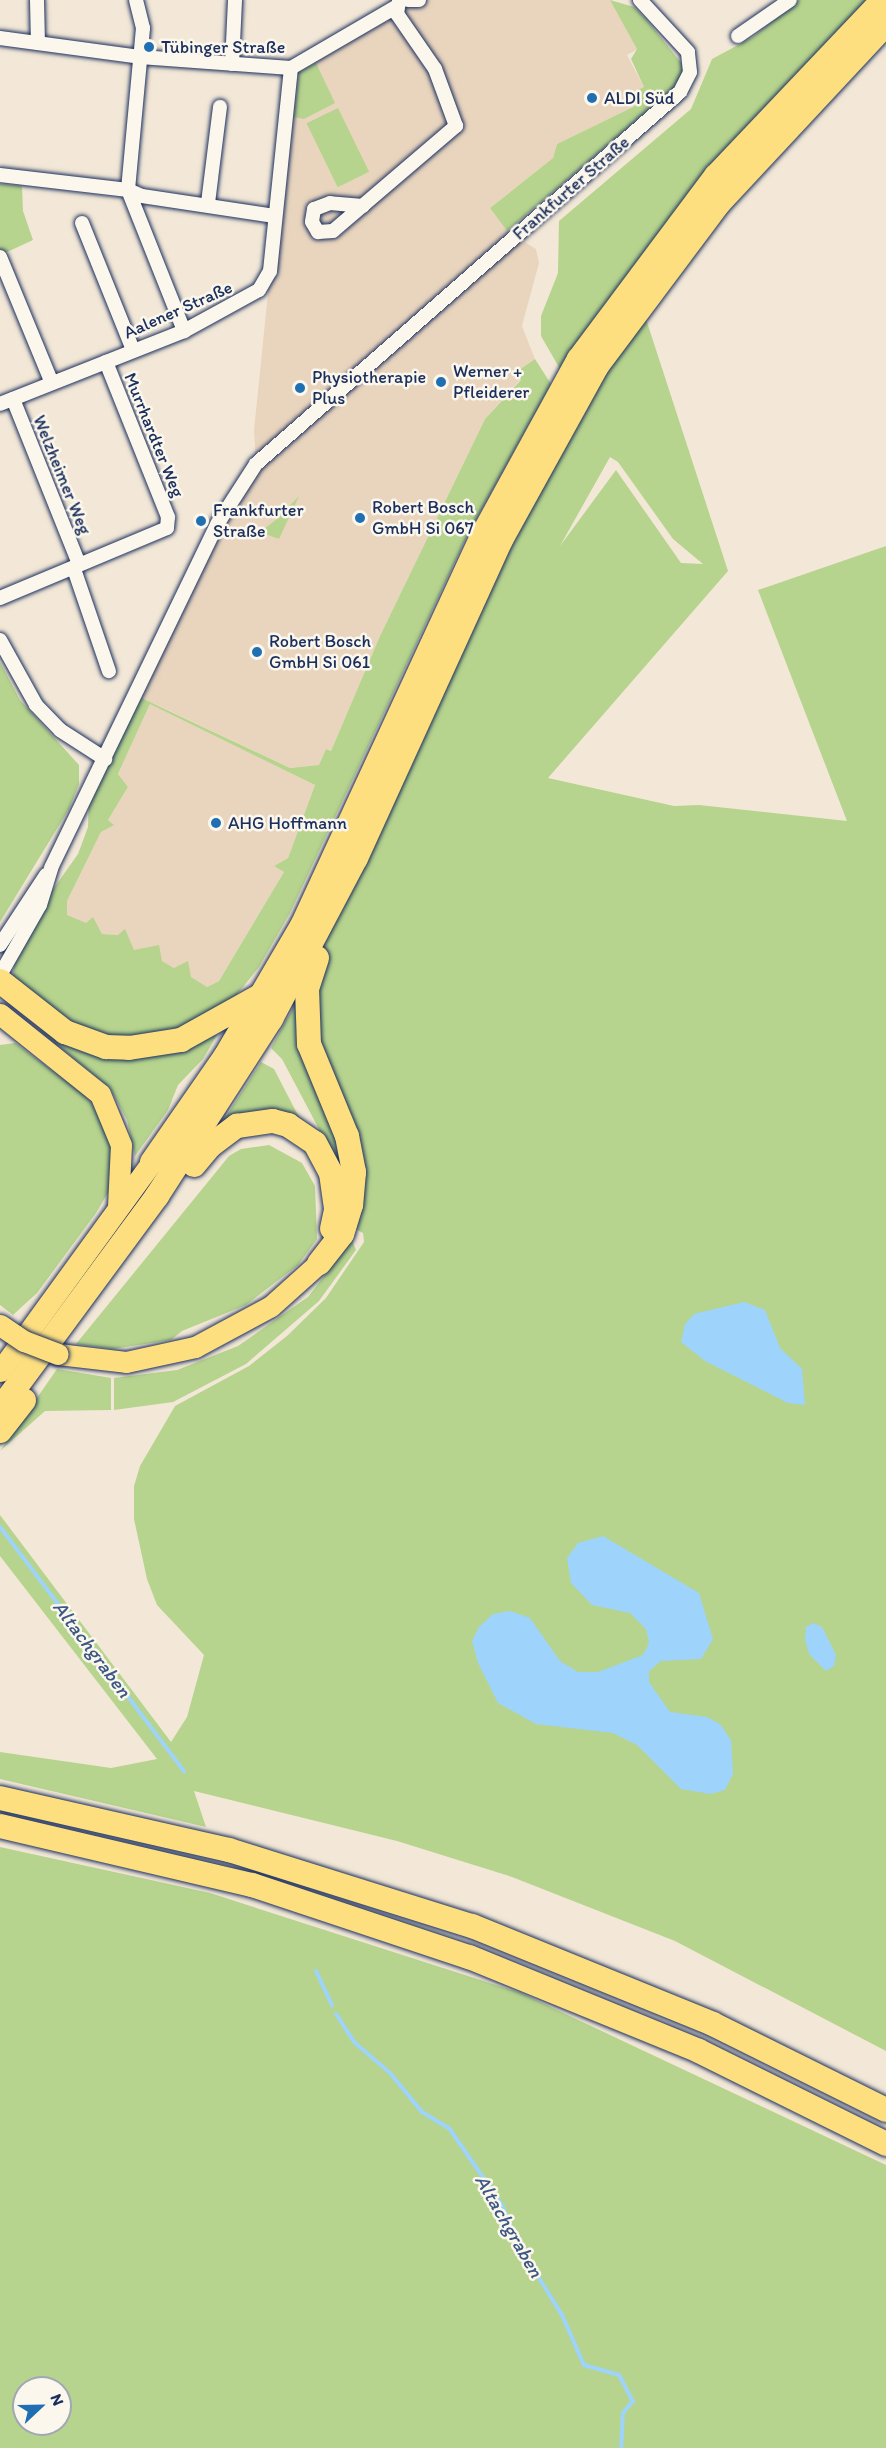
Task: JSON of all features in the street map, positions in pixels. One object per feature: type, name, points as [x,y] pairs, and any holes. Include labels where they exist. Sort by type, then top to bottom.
[{"type":"highway","points":[[152,1162],[265,993],[343,841],[482,536],[570,374],[627,289],[716,176],[883,0]]},
{"type":"highway","points":[[0,1409],[157,1196],[256,1045],[320,932],[501,540],[597,366],[719,203],[886,24]]},
{"type":"highway","points":[[319,1263],[342,1234],[351,1205],[354,1172],[347,1136],[313,1057],[305,1016],[320,932]]},
{"type":"highway","points":[[0,981],[65,1032],[106,1047],[129,1048],[181,1040],[265,993]]},
{"type":"highway","points":[[157,1196],[184,1179],[210,1146],[237,1126],[273,1121],[288,1125],[315,1143],[331,1173],[336,1209],[319,1263]]},
{"type":"highway","points":[[0,1431],[28,1394],[35,1363]]},
{"type":"highway","points":[[0,1798],[229,1850],[472,1926],[691,2014],[886,2110]]},
{"type":"highway","points":[[0,1826],[252,1885],[469,1957],[667,2037],[886,2144]]},
{"type":"main road","points":[[6,1024],[90,1083],[109,1108],[123,1156],[116,1214]]},
{"type":"main road","points":[[3,1368],[152,1162]]},
{"type":"main road","points":[[0,1325],[34,1346],[98,1362],[145,1361],[220,1337],[271,1306],[319,1263]]},
{"type":"street","points":[[37,0],[38,43]]},
{"type":"street","points":[[136,0],[143,28],[128,190],[184,331]]},
{"type":"street","points":[[232,64],[235,0]]},
{"type":"street","points":[[0,38],[140,57],[291,68],[401,2],[419,0]]},
{"type":"street","name":"Frankfurter Straße","points":[[0,945],[51,868],[226,508],[256,464],[680,92],[690,72],[688,52],[640,0]]},
{"type":"street","points":[[738,36],[790,0]]},
{"type":"street","points":[[363,206],[456,126],[435,69],[401,2]]},
{"type":"street","name":"Aalener Straße","points":[[6,401],[184,331],[259,290],[270,271],[291,68]]},
{"type":"street","points":[[208,203],[220,107]]},
{"type":"street","points":[[0,175],[128,190],[142,196],[208,203],[274,216]]},
{"type":"street","points":[[82,223],[133,350]]},
{"type":"street","points":[[0,257],[51,383]]},
{"type":"street","name":"Murrhardter Weg","points":[[0,598],[160,532],[168,518],[106,362]]},
{"type":"street","name":"Welzheimer Weg","points":[[6,401],[76,566]]},
{"type":"street","points":[[76,566],[109,671]]},
{"type":"street","points":[[0,640],[36,705],[60,730],[105,759]]},
{"type":"street","name":"Frankfurter Straße","points":[[0,975],[40,905],[51,868]]},
{"type":"shaded area","points":[[419,0],[611,0],[638,49],[627,55],[644,87],[635,106],[557,144],[553,158],[490,208],[507,231],[536,249],[539,263],[522,326],[535,359],[516,372],[521,379],[485,419],[380,636],[331,751],[326,749],[319,765],[290,768],[151,702],[315,785],[288,858],[274,866],[284,872],[219,981],[207,987],[162,961],[159,952],[134,950],[118,935],[102,934],[96,925],[75,921],[67,915],[67,901],[101,832],[113,825],[108,820],[128,787],[118,774],[150,704],[135,695],[256,464],[254,430],[291,68],[396,7]]},
{"type":"green space","points":[[610,0],[634,7],[646,19],[682,64],[683,80],[507,231],[490,208],[553,158],[557,144],[635,106],[629,94],[644,87],[631,59],[637,49]]},
{"type":"green space","points":[[799,0],[877,0],[564,376],[541,336],[541,316],[558,273],[559,221],[691,109],[712,59],[753,37]]},
{"type":"green space","points":[[316,63],[335,103],[304,119],[294,117],[299,73]]},
{"type":"green space","points":[[338,108],[369,172],[338,187],[307,123]]},
{"type":"green space","points":[[0,184],[22,186],[23,211],[33,240],[5,253],[0,250]]},
{"type":"green space","points":[[645,316],[728,571],[548,778],[674,806],[699,805],[847,821],[758,590],[886,546],[886,2051],[675,1941],[512,1877],[397,1841],[194,1791],[206,1827],[0,1779],[0,1752],[111,1768],[157,1759],[0,1556],[0,1515],[171,1742],[187,1717],[204,1655],[157,1605],[147,1579],[134,1519],[134,1486],[140,1466],[175,1406],[249,1366],[287,1336],[326,1298],[364,1242],[363,1233],[350,1226],[353,1196],[317,1069],[318,954],[536,472]],"holes":[[[610,457],[618,462],[673,539],[703,564],[681,563],[616,470],[560,546]]]},
{"type":"green space","points":[[535,359],[551,384],[467,536],[290,913],[259,967],[226,1008],[184,1032],[143,1041],[82,1032],[13,979],[14,963],[42,905],[78,854],[88,827],[89,794],[135,695],[290,768],[319,765],[326,749],[331,751],[380,636],[485,419],[521,380],[516,372]],"holes":[[[150,704],[315,785],[288,858],[274,866],[284,872],[219,981],[207,987],[191,977],[188,961],[174,968],[162,961],[159,945],[134,950],[125,929],[118,935],[102,934],[93,917],[86,923],[67,915],[67,901],[101,832],[114,825],[108,820],[128,787],[118,774]]]},
{"type":"green space","points":[[299,496],[279,539],[260,532],[277,519]]},
{"type":"green space","points":[[0,662],[20,700],[79,765],[79,784],[69,809],[0,922]]},
{"type":"green space","points":[[300,995],[321,1089],[349,1186],[282,1059],[271,1048]]},
{"type":"green space","points":[[42,1026],[79,1047],[217,1035],[203,1059],[178,1085],[168,1110],[135,1156],[127,1120],[110,1088],[40,1031]]},
{"type":"green space","points":[[15,1043],[85,1095],[96,1109],[111,1145],[109,1191],[96,1213],[37,1293],[13,1315],[0,1305],[0,1045]]},
{"type":"green space","points":[[261,1062],[274,1069],[303,1125],[222,1123]]},
{"type":"green space","points":[[269,1145],[302,1163],[315,1186],[317,1239],[298,1265],[246,1305],[182,1331],[171,1340],[113,1349],[76,1344],[229,1156],[241,1149]]},
{"type":"green space","points":[[352,1240],[356,1250],[319,1301],[246,1364],[173,1402],[114,1410],[114,1378],[177,1370],[238,1346],[308,1297]]},
{"type":"green space","points":[[57,1369],[111,1378],[111,1410],[45,1411],[0,1451]]},
{"type":"green space","points":[[0,1847],[210,1893],[521,1993],[886,2165],[886,2448],[0,2448]]},
{"type":"water","points":[[744,1302],[765,1310],[780,1348],[802,1369],[805,1405],[788,1403],[705,1361],[681,1342],[685,1324],[694,1314]]},
{"type":"water","points":[[603,1536],[699,1593],[713,1639],[701,1659],[661,1661],[649,1671],[649,1682],[670,1712],[707,1717],[720,1724],[731,1740],[733,1774],[725,1790],[710,1794],[681,1789],[637,1745],[613,1733],[536,1724],[498,1703],[478,1663],[472,1641],[479,1627],[493,1614],[510,1611],[530,1618],[560,1661],[578,1672],[598,1672],[643,1655],[649,1643],[646,1629],[630,1613],[592,1605],[571,1583],[567,1558],[578,1543]]},
{"type":"water","points":[[813,1623],[822,1627],[836,1655],[834,1666],[826,1671],[809,1654],[805,1639],[806,1627]]},
{"type":"waterway","name":"Altachgraben","points":[[0,1527],[184,1771]]},
{"type":"waterway","name":"Altachgraben","points":[[316,1971],[332,2005]]},
{"type":"waterway","name":"Altachgraben","points":[[336,2014],[354,2042],[390,2073],[422,2112],[449,2128],[502,2205],[518,2244],[562,2315],[584,2365],[619,2375],[633,2401],[623,2413],[621,2448]]},
{"type":"place","name":"Tübinger Straße","points":[[149,47]]},
{"type":"place","name":"ALDI Süd","points":[[592,98]]},
{"type":"place","name":"Werner + Pfleiderer","points":[[441,382]]},
{"type":"place","name":"Physiotherapie Plus","points":[[300,388]]},
{"type":"place","name":"Robert Bosch GmbH Si 067","points":[[360,518]]},
{"type":"place","name":"Frankfurter Straße","points":[[201,521]]},
{"type":"place","name":"Robert Bosch GmbH Si 061","points":[[257,652]]},
{"type":"place","name":"AHG Hoffmann","points":[[216,823]]}]
